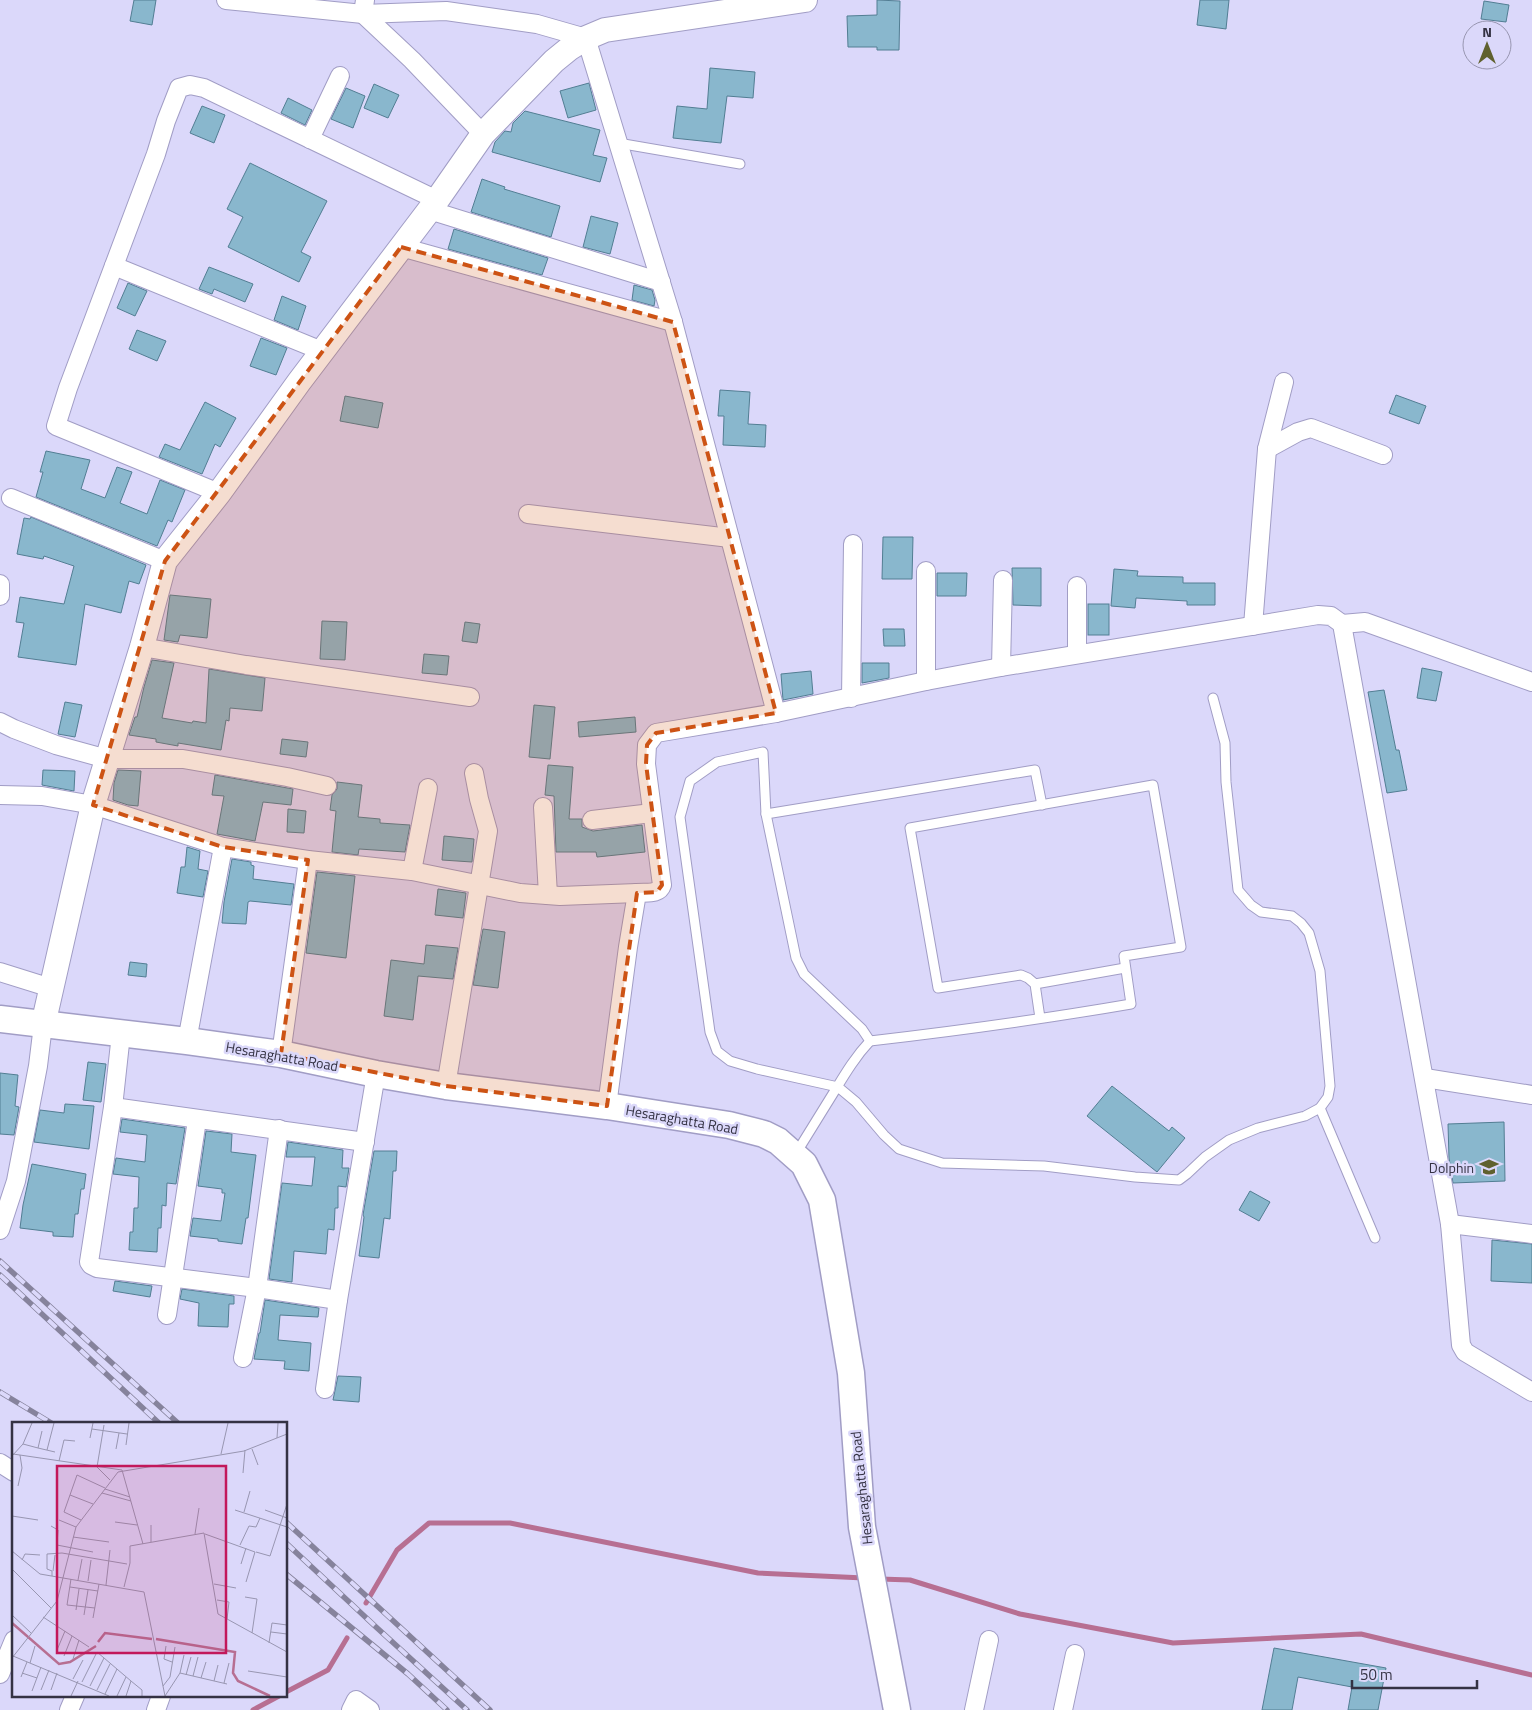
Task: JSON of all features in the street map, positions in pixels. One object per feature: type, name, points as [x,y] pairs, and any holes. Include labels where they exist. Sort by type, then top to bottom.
[{"type":"main road","name":"Hesaraghatta Road","points":[[0,1019],[187,1040],[281,1054],[376,1074],[446,1086],[606,1106],[729,1125],[764,1134],[778,1141],[804,1164],[822,1200],[851,1373],[862,1527],[898,1710]]},
{"type":"street","points":[[226,0],[446,11],[537,24],[586,38]]},
{"type":"street","points":[[0,1230],[16,1181],[38,1066],[42,1025],[93,805],[142,648],[165,561],[433,205],[483,134],[554,61],[586,38],[606,30],[805,0]]},
{"type":"street","points":[[364,7],[483,134]]},
{"type":"street","points":[[586,38],[673,322],[776,713]]},
{"type":"street","points":[[310,139],[340,76]]},
{"type":"street","points":[[218,493],[56,426],[68,388],[179,88],[190,85],[204,88],[310,139],[433,205],[661,282]]},
{"type":"street","points":[[401,247],[673,322]]},
{"type":"street","points":[[114,266],[322,351]]},
{"type":"street","points":[[1253,626],[1268,449],[1284,382]]},
{"type":"street","points":[[1268,449],[1298,432],[1312,428],[1383,455]]},
{"type":"street","points":[[11,498],[165,561]]},
{"type":"street","points":[[528,514],[730,538]]},
{"type":"street","points":[[851,698],[852,544]]},
{"type":"street","points":[[926,571],[926,681]]},
{"type":"street","points":[[1000,667],[1003,580]]},
{"type":"street","points":[[0,584],[0,596]]},
{"type":"street","points":[[1077,586],[1077,654]]},
{"type":"street","points":[[0,795],[42,796],[93,805],[223,847],[308,860],[412,871],[520,893],[548,895],[657,892],[662,885],[646,764],[647,745],[656,733],[776,713],[1000,667],[1318,615],[1331,616],[1342,624],[1365,622],[1532,682]]},
{"type":"street","points":[[1342,624],[1450,1224],[1461,1345],[1465,1352],[1532,1392]]},
{"type":"street","points":[[142,648],[470,697]]},
{"type":"street","points":[[0,722],[14,730],[56,745],[107,758],[183,759],[288,776],[327,786]]},
{"type":"street","points":[[446,1086],[488,831],[474,773]]},
{"type":"street","points":[[412,871],[428,788]]},
{"type":"street","points":[[543,807],[548,895]]},
{"type":"street","points":[[592,820],[652,813]]},
{"type":"street","points":[[187,1040],[223,847]]},
{"type":"street","points":[[281,1054],[308,860]]},
{"type":"street","points":[[606,1106],[628,947],[638,893]]},
{"type":"street","points":[[0,972],[51,988]]},
{"type":"street","points":[[121,1034],[113,1107],[89,1262],[91,1265],[97,1268],[338,1300]]},
{"type":"street","points":[[325,1389],[376,1074]]},
{"type":"street","points":[[1425,1078],[1532,1095]]},
{"type":"street","points":[[113,1107],[365,1142]]},
{"type":"street","points":[[167,1315],[197,1120]]},
{"type":"street","points":[[244,1358],[257,1288],[278,1130]]},
{"type":"street","points":[[1450,1224],[1532,1234]]},
{"type":"street","points":[[0,1463],[12,1471]]},
{"type":"street","points":[[974,1710],[989,1640]]},
{"type":"street","points":[[0,1674],[12,1645]]},
{"type":"street","points":[[1063,1710],[1075,1654]]},
{"type":"street","points":[[69,1710],[74,1698]]},
{"type":"street","points":[[156,1710],[160,1698]]},
{"type":"street","points":[[351,1710],[356,1700],[370,1710]]},
{"type":"lane","points":[[618,143],[740,164]]},
{"type":"lane","points":[[870,1041],[862,1029],[804,974],[796,958],[766,814],[763,752],[717,762],[690,781],[680,817],[710,1032],[717,1051],[730,1060],[757,1069],[838,1086],[856,1102],[884,1135],[899,1149],[942,1163],[1044,1166],[1135,1177],[1179,1180],[1205,1157],[1229,1140],[1258,1128],[1305,1116],[1320,1108],[1328,1097],[1330,1086],[1320,971],[1309,933],[1301,922],[1292,916],[1261,912],[1251,905],[1238,890],[1226,782],[1225,743],[1213,698]]},
{"type":"lane","points":[[766,814],[1035,770],[1042,805]]},
{"type":"lane","points":[[795,1155],[859,1053],[870,1041],[1040,1018],[1131,1004],[1124,956],[1181,947],[1153,785],[910,828],[938,988],[1021,976],[1028,978],[1035,984],[1040,1018]]},
{"type":"lane","points":[[1035,984],[1126,968]]},
{"type":"lane","points":[[1320,1108],[1375,1238]]},
{"type":"highlighted area","points":[[401,247],[673,322],[776,713],[656,733],[647,745],[646,764],[662,885],[657,892],[637,893],[607,1106],[446,1086],[281,1054],[308,860],[223,847],[93,805],[165,561]]},
{"type":"building","points":[[134,0],[156,0],[152,25],[130,21]]},
{"type":"building","points":[[877,0],[900,1],[899,50],[877,50],[877,47],[848,47],[847,16],[877,15]]},
{"type":"building","points":[[1200,0],[1229,0],[1226,29],[1197,25]]},
{"type":"building","points":[[1484,1],[1509,5],[1506,20],[1481,19]]},
{"type":"building","points":[[710,68],[755,72],[753,98],[727,96],[721,143],[673,138],[677,106],[707,109]]},
{"type":"building","points":[[589,83],[596,110],[568,118],[560,91]]},
{"type":"building","points":[[374,84],[399,95],[388,118],[364,108]]},
{"type":"building","points":[[346,88],[365,96],[353,128],[331,119]]},
{"type":"building","points":[[288,98],[312,110],[305,125],[281,113]]},
{"type":"building","points":[[202,106],[225,115],[214,143],[190,133]]},
{"type":"building","points":[[525,111],[600,130],[593,155],[607,158],[600,182],[492,152],[495,142],[505,131],[511,132],[513,123]]},
{"type":"building","points":[[250,163],[327,201],[301,252],[311,257],[299,282],[228,247],[243,217],[227,209]]},
{"type":"building","points":[[482,179],[505,187],[504,189],[560,206],[551,237],[471,212]]},
{"type":"building","points":[[591,216],[618,223],[610,254],[583,247]]},
{"type":"building","points":[[454,229],[548,258],[542,275],[448,249]]},
{"type":"building","points":[[209,267],[253,284],[245,302],[214,289],[212,294],[199,289]]},
{"type":"building","points":[[128,283],[147,291],[135,316],[117,308]]},
{"type":"building","points":[[634,285],[652,290],[655,300],[654,306],[632,300]]},
{"type":"building","points":[[282,296],[306,306],[298,330],[274,320]]},
{"type":"building","points":[[137,330],[166,341],[157,361],[129,349]]},
{"type":"building","points":[[261,338],[287,348],[276,375],[250,366]]},
{"type":"building","points":[[720,390],[750,392],[748,424],[766,425],[765,447],[723,445],[724,416],[718,416]]},
{"type":"building","points":[[1396,395],[1426,406],[1419,424],[1389,413]]},
{"type":"building","points":[[345,396],[383,403],[378,428],[340,421]]},
{"type":"building","points":[[205,402],[236,418],[220,447],[215,444],[202,474],[159,457],[165,444],[180,450]]},
{"type":"building","points":[[46,451],[90,460],[81,489],[105,498],[117,467],[132,472],[120,503],[147,514],[160,480],[185,490],[172,522],[168,520],[157,546],[36,497],[43,472],[40,472]]},
{"type":"building","points":[[31,517],[146,565],[139,584],[129,581],[121,613],[85,604],[76,665],[18,657],[24,623],[16,622],[20,597],[64,604],[74,566],[44,556],[43,559],[17,554],[24,518],[30,519]]},
{"type":"building","points":[[883,537],[913,537],[912,579],[882,579]]},
{"type":"building","points":[[1012,568],[1041,568],[1041,606],[1013,605]]},
{"type":"building","points":[[1114,569],[1138,571],[1137,576],[1183,577],[1183,583],[1215,583],[1215,605],[1187,605],[1187,601],[1136,598],[1135,608],[1111,606]]},
{"type":"building","points":[[937,573],[967,573],[966,596],[937,596]]},
{"type":"building","points":[[170,595],[211,599],[207,638],[180,635],[178,642],[164,640]]},
{"type":"building","points":[[1088,604],[1109,604],[1109,635],[1088,635]]},
{"type":"building","points":[[322,621],[347,622],[345,660],[320,659]]},
{"type":"building","points":[[465,622],[480,624],[477,643],[462,641]]},
{"type":"building","points":[[883,629],[904,629],[905,646],[884,646]]},
{"type":"building","points":[[424,654],[449,656],[447,675],[422,673]]},
{"type":"building","points":[[152,660],[174,663],[162,718],[192,723],[193,721],[206,723],[209,669],[265,678],[262,711],[230,708],[229,721],[226,720],[221,750],[178,743],[178,746],[156,742],[156,739],[129,735],[135,717],[137,717]]},
{"type":"building","points":[[862,663],[889,663],[889,678],[862,683]]},
{"type":"building","points":[[1422,668],[1442,672],[1436,701],[1417,698]]},
{"type":"building","points":[[811,671],[813,694],[783,700],[781,674]]},
{"type":"building","points":[[1384,690],[1396,750],[1399,750],[1407,790],[1387,793],[1368,692]]},
{"type":"building","points":[[65,702],[82,705],[75,737],[58,734]]},
{"type":"building","points":[[534,705],[555,707],[550,759],[529,757]]},
{"type":"building","points":[[635,717],[636,732],[579,737],[578,722]]},
{"type":"building","points":[[282,739],[308,742],[306,757],[280,754]]},
{"type":"building","points":[[548,765],[573,767],[569,819],[582,819],[582,827],[593,831],[642,825],[645,852],[597,857],[596,852],[556,852],[554,796],[545,795]]},
{"type":"building","points":[[43,770],[75,771],[74,791],[42,785]]},
{"type":"building","points":[[118,770],[141,771],[138,806],[113,800],[114,783]]},
{"type":"building","points":[[215,775],[293,789],[291,805],[263,802],[255,841],[217,834],[224,796],[212,795]]},
{"type":"building","points":[[337,782],[362,785],[358,817],[380,819],[380,823],[410,825],[405,852],[359,849],[358,855],[332,852],[336,811],[330,810],[332,795],[337,789]]},
{"type":"building","points":[[288,809],[306,811],[304,833],[287,832]]},
{"type":"building","points":[[444,836],[474,839],[472,862],[442,860]]},
{"type":"building","points":[[187,847],[200,851],[198,869],[208,871],[203,897],[177,893],[181,867],[185,867]]},
{"type":"building","points":[[232,859],[251,862],[251,865],[254,866],[253,879],[294,884],[291,905],[250,901],[248,902],[246,924],[222,923]]},
{"type":"building","points":[[317,872],[355,876],[346,958],[306,953]]},
{"type":"building","points":[[438,889],[466,893],[463,918],[435,915]]},
{"type":"building","points":[[483,929],[505,932],[498,988],[473,985]]},
{"type":"building","points":[[426,945],[458,948],[453,979],[418,976],[413,1020],[384,1016],[391,960],[424,964]]},
{"type":"building","points":[[130,962],[147,964],[146,977],[128,975]]},
{"type":"building","points":[[88,1062],[106,1064],[101,1102],[83,1100]]},
{"type":"building","points":[[0,1073],[18,1075],[15,1106],[19,1107],[14,1135],[0,1134]]},
{"type":"building","points":[[1112,1086],[1169,1131],[1172,1127],[1185,1138],[1157,1172],[1087,1116]]},
{"type":"building","points":[[65,1104],[94,1106],[89,1149],[34,1142],[40,1110],[64,1113]]},
{"type":"building","points":[[122,1119],[185,1128],[176,1184],[167,1183],[166,1206],[162,1205],[161,1228],[158,1228],[157,1252],[129,1250],[130,1232],[133,1232],[134,1208],[138,1208],[139,1177],[113,1174],[116,1158],[145,1162],[147,1135],[120,1132]]},
{"type":"building","points":[[1504,1122],[1505,1181],[1453,1183],[1449,1158],[1448,1124]]},
{"type":"building","points":[[206,1131],[232,1134],[231,1152],[256,1155],[248,1218],[246,1218],[242,1244],[190,1236],[193,1218],[221,1221],[225,1193],[222,1193],[222,1189],[198,1186]]},
{"type":"building","points":[[288,1142],[343,1150],[342,1168],[349,1168],[346,1187],[338,1186],[338,1208],[335,1208],[334,1230],[328,1229],[326,1254],[294,1251],[292,1282],[269,1279],[282,1183],[312,1186],[315,1157],[286,1157]]},
{"type":"building","points":[[374,1151],[397,1151],[396,1171],[393,1171],[390,1219],[384,1218],[379,1258],[359,1256],[363,1215]]},
{"type":"building","points":[[32,1164],[86,1174],[84,1189],[81,1189],[78,1214],[75,1214],[73,1237],[53,1236],[53,1232],[20,1228]]},
{"type":"building","points":[[1250,1191],[1270,1202],[1259,1221],[1239,1210]]},
{"type":"building","points":[[1492,1240],[1532,1244],[1532,1283],[1491,1281]]},
{"type":"building","points":[[115,1281],[152,1286],[150,1297],[113,1291]]},
{"type":"building","points":[[182,1289],[234,1296],[234,1304],[229,1304],[228,1327],[198,1326],[199,1303],[180,1299]]},
{"type":"building","points":[[265,1300],[319,1308],[318,1317],[280,1315],[278,1340],[311,1343],[309,1371],[284,1369],[285,1361],[254,1359]]},
{"type":"building","points":[[338,1376],[361,1377],[359,1402],[333,1400]]},
{"type":"building","points":[[1274,1648],[1386,1668],[1378,1710],[1348,1710],[1352,1687],[1298,1677],[1292,1710],[1262,1710]]},
{"type":"waterway","points":[[366,1603],[397,1550],[429,1523],[510,1523],[758,1573],[864,1578]]},
{"type":"waterway","points":[[880,1579],[910,1580],[1020,1614],[1173,1643],[1361,1634],[1532,1675]]},
{"type":"waterway","points":[[288,1691],[328,1670],[347,1638]]},
{"type":"waterway","points":[[253,1710],[275,1698]]},
{"type":"railway","points":[[0,1261],[177,1422]]},
{"type":"railway","points":[[0,1275],[158,1422]]},
{"type":"railway","points":[[0,1392],[50,1422]]},
{"type":"railway","points":[[288,1524],[490,1710]]},
{"type":"railway","points":[[288,1545],[467,1710]]},
{"type":"railway","points":[[288,1576],[408,1674],[447,1710]]},
{"type":"place","name":"Dolphin","points":[[1489,1167]]}]
